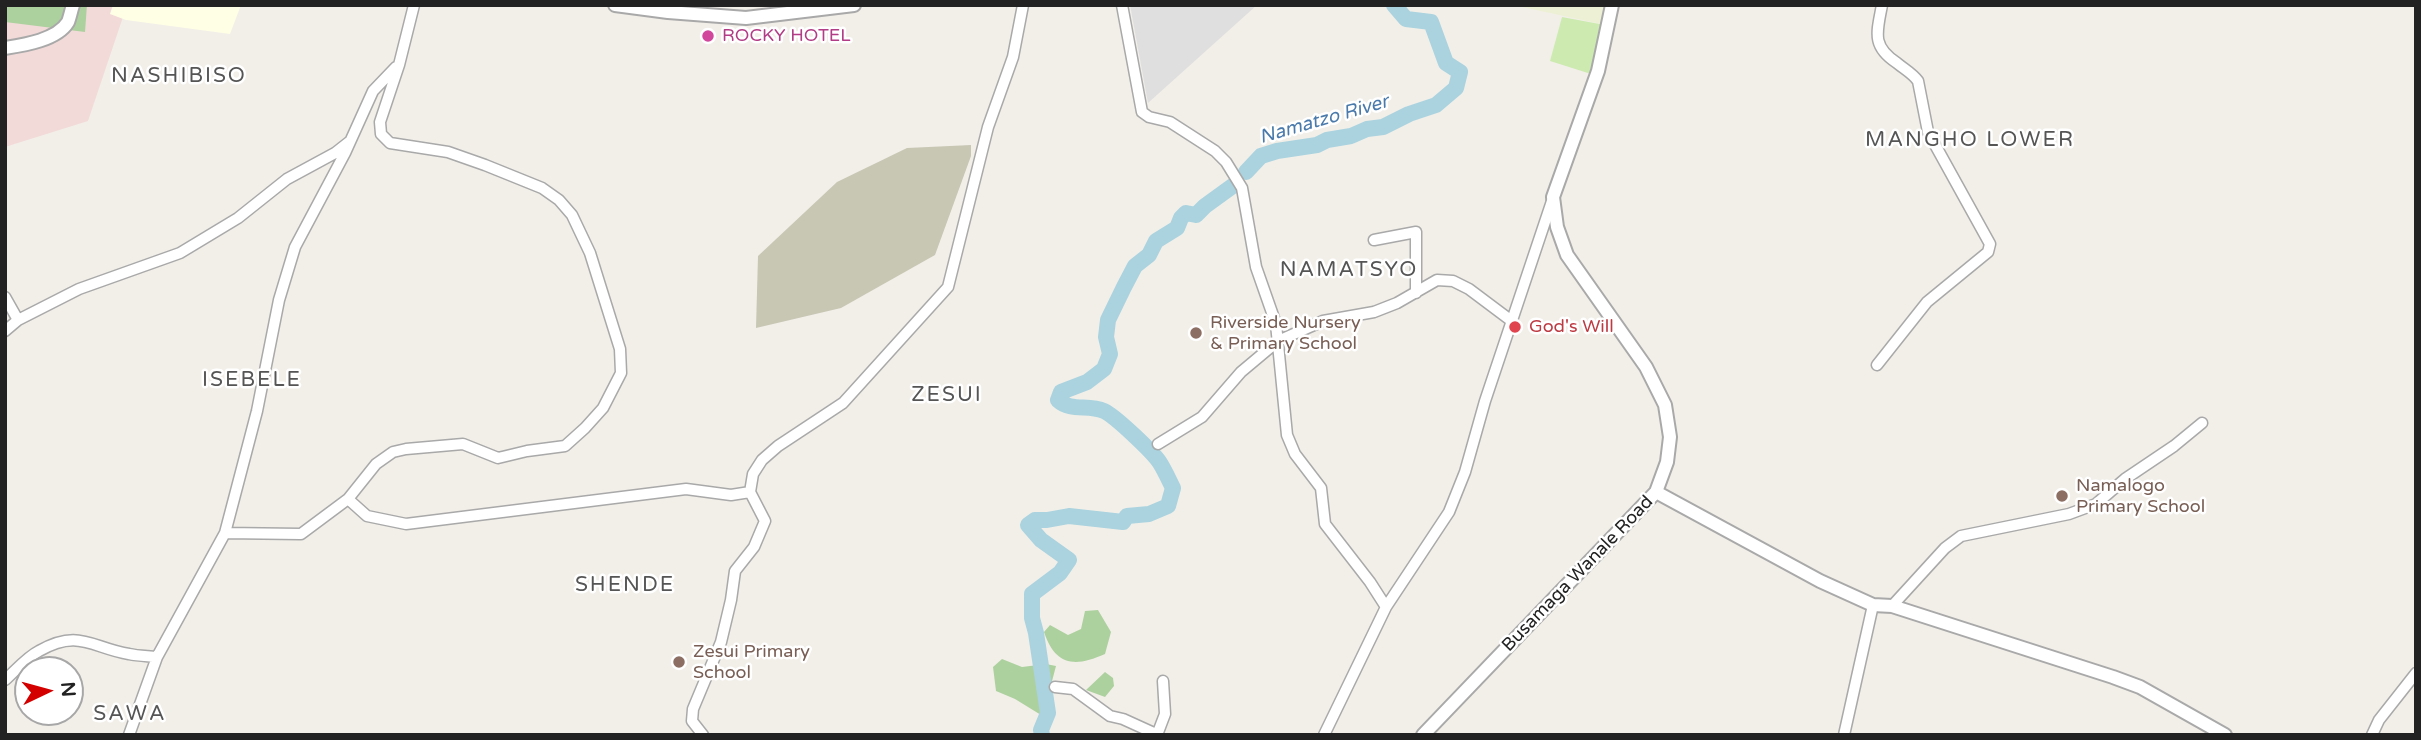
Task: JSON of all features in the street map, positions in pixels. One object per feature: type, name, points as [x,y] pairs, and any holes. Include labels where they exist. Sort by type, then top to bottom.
[{"type":"street","points":[[5,48],[32,43],[61,29],[69,19],[73,5]]},
{"type":"street","points":[[225,533],[301,534],[348,499],[376,464],[393,453],[406,449],[463,444],[498,458],[565,446],[603,408],[621,373],[620,349],[590,253],[572,215],[559,200],[542,188],[485,165],[448,152],[390,143],[381,134],[383,109],[399,65],[414,5]]},
{"type":"street","points":[[615,5],[760,17],[854,5]]},
{"type":"street","points":[[703,735],[692,721],[693,709],[721,642],[735,571],[754,547],[765,522],[750,492],[753,474],[762,460],[778,446],[843,403],[948,287],[982,150],[1013,57],[1023,5]]},
{"type":"street","points":[[1122,5],[1143,112],[1149,117],[1170,122],[1210,146],[1220,155],[1242,188],[1250,244],[1259,276],[1273,309],[1283,411],[1290,445],[1321,488],[1325,524],[1386,607]]},
{"type":"street","points":[[1324,735],[1386,607],[1449,512],[1465,472],[1485,401],[1598,71],[1612,5]]},
{"type":"street","points":[[1877,365],[1927,302],[1988,252],[1990,244],[1928,132],[1918,81],[1913,74],[1882,52],[1877,42],[1882,5]]},
{"type":"street","points":[[129,735],[157,657],[225,533],[257,411],[279,300],[295,247],[373,91],[399,65]]},
{"type":"street","points":[[5,331],[18,320],[79,289],[180,253],[238,218],[287,179],[335,153],[349,142]]},
{"type":"street","name":"Busamaga Wanale Road","points":[[1423,735],[1656,492],[1667,462],[1670,437],[1665,405],[1646,367],[1567,254],[1558,227],[1553,197]]},
{"type":"street","points":[[1374,240],[1416,233],[1416,293]]},
{"type":"street","points":[[1158,444],[1202,416],[1241,372],[1278,341],[1323,321],[1374,312],[1397,303],[1437,280],[1453,281],[1469,289],[1513,321]]},
{"type":"street","points":[[5,297],[18,320]]},
{"type":"street","points":[[1892,606],[1945,548],[1961,536],[2069,514],[2096,504],[2125,479],[2174,446],[2202,423]]},
{"type":"street","points":[[348,499],[367,516],[406,524],[686,489],[731,495],[750,492]]},
{"type":"street","points":[[1656,492],[1820,581],[1873,605],[1892,606],[2131,684],[2225,735]]},
{"type":"street","points":[[1844,735],[1873,605]]},
{"type":"street","points":[[5,680],[37,651],[61,641],[79,640],[128,654],[157,657]]},
{"type":"street","points":[[2372,735],[2379,720],[2416,673]]},
{"type":"street","points":[[1055,687],[1073,689],[1110,716],[1123,719],[1156,735],[1165,714],[1163,681]]},
{"type":"shaded area","points":[[5,5],[127,5],[88,121],[5,147]]},
{"type":"shaded area","points":[[113,5],[241,5],[230,34],[126,20],[110,14]]},
{"type":"shaded area","points":[[1130,5],[1257,5],[1148,103]]},
{"type":"shaded area","points":[[1513,5],[1609,5],[1605,25]]},
{"type":"shaded area","points":[[971,145],[971,156],[935,255],[841,308],[756,328],[758,256],[837,182],[907,148]]},
{"type":"green space","points":[[5,5],[87,5],[85,32],[5,22]]},
{"type":"green space","points":[[1562,17],[1605,25],[1591,74],[1550,61]]},
{"type":"green space","points":[[1098,610],[1111,632],[1105,654],[1075,662],[1060,657],[1044,632],[1050,625],[1068,635],[1081,629],[1085,611]]},
{"type":"green space","points":[[1002,659],[1022,667],[1046,664],[1056,666],[1051,685],[1051,705],[1041,715],[996,691],[993,667]]},
{"type":"green space","points":[[1105,672],[1113,678],[1114,686],[1105,697],[1086,690]]},
{"type":"waterway","name":"Namatzo River","points":[[1246,172],[1261,156],[1317,145],[1367,129],[1383,127],[1436,105],[1456,88],[1460,72],[1446,63],[1431,22],[1406,19],[1394,5]]},
{"type":"waterway","points":[[1042,735],[1041,730],[1048,713],[1032,618],[1032,594],[1060,573],[1069,560],[1041,540],[1028,525],[1035,520],[1069,516],[1123,522],[1127,516],[1149,514],[1168,506],[1173,488],[1156,458],[1109,414],[1098,409],[1068,406],[1058,400],[1061,392],[1087,382],[1104,369],[1110,354],[1106,337],[1108,320],[1135,266],[1149,255],[1156,241],[1177,228],[1186,213],[1196,215],[1234,185]]},
{"type":"place","name":"ROCKY HOTEL","points":[[708,36]]},
{"type":"place","name":"God's Will","points":[[1515,327]]},
{"type":"place","name":"Riverside Nursery & Primary School","points":[[1196,333]]},
{"type":"place","name":"Namalogo Primary School","points":[[2062,496]]},
{"type":"place","name":"Zesui Primary School","points":[[679,662]]},
{"type":"district","name":"NASHIBISO","points":[[179,76]]},
{"type":"district","name":"MANGHO LOWER","points":[[1970,140]]},
{"type":"district","name":"NAMATSYO","points":[[1349,270]]},
{"type":"district","name":"ISEBELE","points":[[252,380]]},
{"type":"district","name":"ZESUI","points":[[947,395]]},
{"type":"district","name":"SHENDE","points":[[625,585]]},
{"type":"district","name":"SAWA","points":[[130,714]]}]
